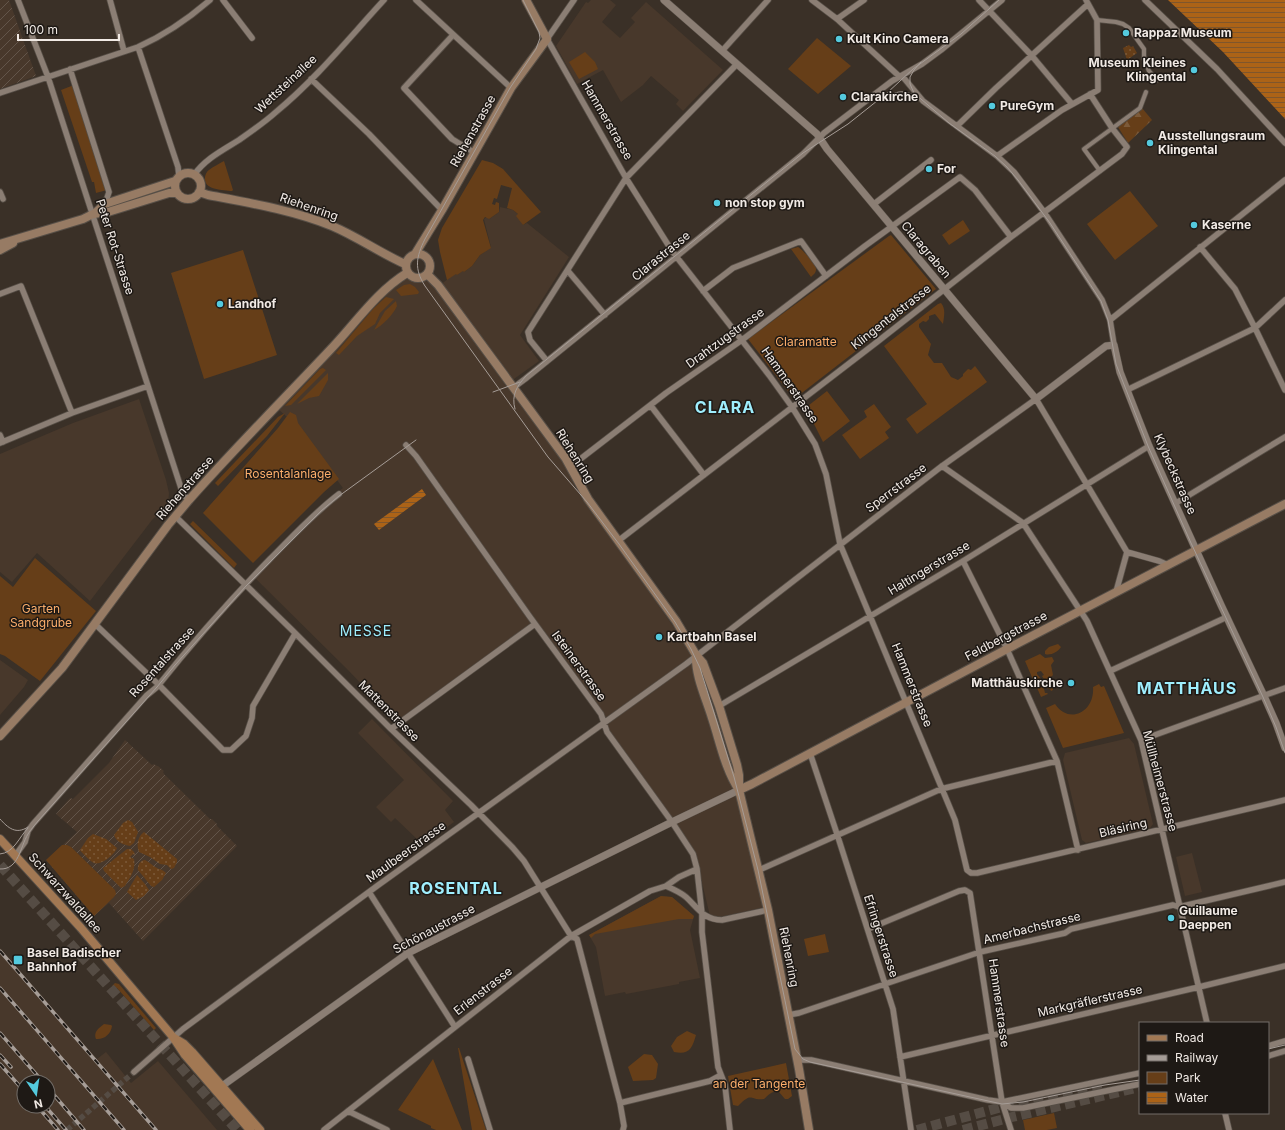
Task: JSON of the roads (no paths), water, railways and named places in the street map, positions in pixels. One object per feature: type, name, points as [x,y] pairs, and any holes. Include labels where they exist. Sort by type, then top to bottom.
[{"type":"main road","name":"Hammerstrasse","points":[[526,0],[547,39]]},
{"type":"main road","name":"Riehenstrasse","points":[[415,254],[475,153],[510,88],[547,39]]},
{"type":"main road","points":[[0,244],[83,219],[93,214],[105,204],[177,179],[186,173],[194,175],[200,182],[199,192],[192,198],[188,199],[182,197],[177,193],[175,186],[177,179]]},
{"type":"main road","name":"Riehenring","points":[[199,192],[271,207],[301,215],[355,236],[390,258],[405,264]]},
{"type":"main road","points":[[93,214],[108,212],[169,193],[177,193]]},
{"type":"main road","points":[[424,238],[429,262],[430,268],[427,274],[417,279],[413,278],[407,273],[405,264],[409,258],[415,254],[425,256],[429,262]]},
{"type":"main road","points":[[0,250],[20,239]]},
{"type":"main road","name":"Riehenstrasse","points":[[0,736],[62,668],[175,516],[189,500],[331,350],[384,290],[407,273]]},
{"type":"main road","name":"Riehenring","points":[[427,274],[438,284],[566,459],[588,499],[676,621],[696,655],[703,663],[719,706],[737,765],[739,790],[768,910],[809,1130]]},
{"type":"main road","name":"Feldbergstrasse","points":[[739,790],[1285,504]]},
{"type":"main road","name":"Riehenring","points":[[696,655],[696,666],[731,778],[739,790]]},
{"type":"main road","name":"Schwarzwaldallee","points":[[0,839],[81,928],[173,1037],[185,1055],[250,1130]]},
{"type":"main road","name":"Schwarzwaldallee","points":[[173,1037],[192,1052],[260,1130]]},
{"type":"street","name":"Peter Rot-Strasse","points":[[18,0],[48,76],[183,493],[189,500]]},
{"type":"street","points":[[110,0],[124,51]]},
{"type":"street","points":[[0,93],[138,47],[156,39],[180,24],[210,0]]},
{"type":"street","points":[[223,0],[252,38]]},
{"type":"street","name":"Wettsteinallee","points":[[194,175],[200,166],[210,158],[241,139],[276,113],[311,79],[384,0]]},
{"type":"street","points":[[416,0],[510,88]]},
{"type":"street","points":[[547,39],[574,0]]},
{"type":"street","name":"Claragraben","points":[[664,0],[820,138],[1043,407],[1127,552]]},
{"type":"street","points":[[722,51],[768,0]]},
{"type":"street","name":"Klybeckstrasse","points":[[812,0],[837,19],[900,77],[903,77],[919,97],[997,156],[1014,172],[1044,212],[1102,300],[1110,320],[1118,364],[1127,390],[1150,446],[1276,723],[1285,748]]},
{"type":"street","points":[[837,19],[864,0]]},
{"type":"street","points":[[979,0],[1032,56],[1072,104]]},
{"type":"street","name":"Clarastrasse","points":[[513,388],[677,257],[803,154],[820,138],[883,88],[922,64],[941,50],[1002,0]]},
{"type":"street","points":[[1145,0],[1217,69],[1285,143]]},
{"type":"street","points":[[957,126],[1087,2],[1097,20],[1098,90],[1038,125],[997,156]]},
{"type":"street","points":[[1097,20],[1116,22],[1129,28],[1144,49],[1144,59],[1149,71],[1156,80]]},
{"type":"street","points":[[454,35],[404,88],[452,139],[475,153]]},
{"type":"street","name":"Hammerstrasse","points":[[547,39],[626,178],[677,257],[792,407],[815,444],[826,474],[840,544],[955,820],[967,870]]},
{"type":"street","points":[[138,47],[178,167],[177,179]]},
{"type":"street","points":[[547,361],[530,340],[528,332],[626,178],[737,64]]},
{"type":"street","points":[[70,69],[109,192],[105,204]]},
{"type":"street","points":[[311,79],[369,134],[442,210]]},
{"type":"street","points":[[1100,171],[1084,149],[1140,108],[1146,92]]},
{"type":"street","points":[[1090,94],[1112,128]]},
{"type":"street","name":"Klingentalstrasse","points":[[618,541],[877,342],[1011,236],[1122,154],[1127,147],[1112,128]]},
{"type":"street","points":[[874,204],[931,160]]},
{"type":"street","name":"Drahtzugstrasse","points":[[570,467],[652,406],[666,393],[742,340],[892,226],[960,177],[975,190],[1011,236]]},
{"type":"street","points":[[1110,320],[1285,180]]},
{"type":"street","points":[[0,192],[3,199]]},
{"type":"street","points":[[703,291],[733,268],[801,241],[826,276]]},
{"type":"street","points":[[1200,247],[1235,289],[1285,390]]},
{"type":"street","points":[[568,271],[605,315]]},
{"type":"street","points":[[0,294],[21,286],[72,413]]},
{"type":"street","points":[[1127,390],[1255,328],[1285,300]]},
{"type":"street","name":"Sperrstrasse","points":[[696,655],[942,466],[1036,399],[1106,346],[1114,345]]},
{"type":"street","points":[[0,435],[2,442],[72,413],[148,386]]},
{"type":"street","points":[[652,406],[704,475]]},
{"type":"street","points":[[1176,503],[1285,437]]},
{"type":"street","name":"Isteinerstrasse","points":[[406,445],[416,456],[601,714],[607,732],[672,822],[693,854],[697,869],[702,914],[702,932],[718,1067],[725,1085],[730,1130]]},
{"type":"street","name":"Haltingerstrasse","points":[[719,706],[962,561],[1150,446]]},
{"type":"street","name":"Müllheimerstrasse","points":[[942,466],[1023,523],[1087,621],[1141,740],[1207,1022]]},
{"type":"street","name":"Rosentalstrasse","points":[[15,856],[25,842],[28,831],[33,824],[146,696],[159,684],[245,585],[321,508],[339,494]]},
{"type":"street","name":"Mattenstrasse","points":[[175,516],[478,813],[524,861],[571,936],[578,939],[620,1103]]},
{"type":"street","points":[[1116,592],[1127,552],[1168,565]]},
{"type":"street","points":[[962,561],[1008,648],[1057,761],[1078,850]]},
{"type":"street","points":[[1110,671],[1227,617]]},
{"type":"street","points":[[95,624],[159,684],[222,750],[231,750],[246,736],[252,718],[253,706],[295,634]]},
{"type":"street","points":[[391,729],[535,624]]},
{"type":"street","name":"Maulbeerstrasse","points":[[134,1072],[173,1037],[369,892],[696,655]]},
{"type":"street","points":[[1141,740],[1285,688]]},
{"type":"street","name":"Efringerstrasse","points":[[810,754],[893,1008],[911,1130]]},
{"type":"street","points":[[759,870],[941,789],[1057,761]]},
{"type":"street","name":"Schönaustrasse","points":[[222,1086],[408,953],[739,790]]},
{"type":"street","name":"Bläsiring","points":[[967,870],[971,873],[978,873],[1285,800]]},
{"type":"street","name":"Erlenstrasse","points":[[324,1130],[571,936],[650,891],[666,886],[679,877],[697,869]]},
{"type":"street","name":"Amerbachstrasse","points":[[788,1015],[799,1013],[980,952],[1065,933],[1071,929],[1173,906],[1179,907],[1285,882]]},
{"type":"street","points":[[666,886],[685,896],[702,914],[715,920],[722,920],[768,910]]},
{"type":"street","name":"Hammerstrasse","points":[[868,929],[962,890],[970,893],[1002,1102],[1011,1130]]},
{"type":"street","points":[[369,892],[455,1027]]},
{"type":"street","name":"Markgräflerstrasse","points":[[900,1057],[1285,966]]},
{"type":"street","points":[[1269,1046],[1285,1041]]},
{"type":"street","points":[[1269,1056],[1285,1052]]},
{"type":"street","points":[[468,1059],[490,1130]]},
{"type":"street","points":[[797,1060],[810,1060],[1002,1102],[1139,1073]]},
{"type":"street","points":[[623,1130],[624,1126],[620,1103],[710,1081],[721,1075]]},
{"type":"street","points":[[1002,1102],[1011,1108],[1023,1108],[1139,1084]]},
{"type":"street","points":[[348,1111],[387,1130]]},
{"type":"street","points":[[1226,1114],[1228,1130]]},
{"type":"water","points":[[1168,0],[1285,0],[1285,119],[1223,52]]},
{"type":"water","points":[[422,489],[426,495],[379,530],[374,524]]},
{"type":"tunnel","points":[[0,865],[237,1130]]},
{"type":"tunnel","points":[[67,1130],[134,1072]]},
{"type":"tunnel","points":[[917,1130],[1009,1105],[1103,1083]]},
{"type":"tunnel","points":[[963,1130],[1139,1087]]},
{"type":"tram line","points":[[523,0],[539,32],[540,38],[536,49],[510,88],[425,239],[418,257],[419,274],[425,286],[548,457],[587,502],[619,544],[675,622],[691,649],[700,668],[734,777],[758,870],[795,1049],[803,1059],[810,1062],[1002,1104],[1023,1102],[1105,1085],[1139,1080]]},
{"type":"tram line","points":[[515,409],[514,395],[520,383],[526,376],[803,153],[848,124],[887,93],[913,69],[961,34],[999,0]]},
{"type":"tram line","points":[[921,62],[910,77],[910,84],[914,93],[949,123],[995,156],[1007,167],[1050,223],[1101,301],[1108,320],[1116,364],[1148,446],[1191,543],[1263,697],[1285,753]]},
{"type":"tram line","points":[[887,97],[898,92],[910,93],[917,97]]},
{"type":"tram line","points":[[493,392],[520,382]]},
{"type":"tram line","points":[[0,869],[11,866],[15,862],[25,839],[38,821],[246,586],[321,511],[339,496],[416,440]]},
{"type":"tram line","points":[[0,819],[12,829],[20,830],[28,827]]},
{"type":"tram line","points":[[0,854],[13,848],[28,828]]},
{"type":"tram line","points":[[1269,1049],[1285,1045]]},
{"type":"railway","points":[[0,951],[156,1130]]},
{"type":"railway","points":[[0,988],[124,1130]]},
{"type":"railway","points":[[0,1033],[36,1074]]},
{"type":"railway","points":[[0,1055],[11,1067]]},
{"type":"railway","points":[[0,1064],[16,1082]]},
{"type":"railway","points":[[56,1097],[84,1130]]},
{"type":"railway","points":[[44,1114],[58,1130]]},
{"type":"railway","points":[[52,1114],[66,1130]]},
{"type":"place","name":"Rappaz Museum","points":[[1126,33]]},
{"type":"place","name":"Kult Kino Camera","points":[[839,39]]},
{"type":"place","name":"Museum Kleines Klingental","points":[[1194,70]]},
{"type":"place","name":"Clarakirche","points":[[843,97]]},
{"type":"place","name":"PureGym","points":[[992,106]]},
{"type":"place","name":"Ausstellungsraum Klingental","points":[[1150,143]]},
{"type":"place","name":"For","points":[[929,169]]},
{"type":"place","name":"non stop gym","points":[[717,203]]},
{"type":"place","name":"Kaserne","points":[[1194,225]]},
{"type":"place","name":"Landhof","points":[[220,304]]},
{"type":"place","name":"Kartbahn Basel","points":[[659,637]]},
{"type":"place","name":"Matthäuskirche","points":[[1071,683]]},
{"type":"place","name":"Guillaume Daeppen","points":[[1171,918]]},
{"type":"place","name":"Basel Badischer Bahnhof","points":[[18,960]]},
{"type":"district","name":"CLARA","points":[[725,407]]},
{"type":"district","name":"MESSE","points":[[366,631]]},
{"type":"district","name":"MATTHÄUS","points":[[1187,688]]},
{"type":"district","name":"ROSENTAL","points":[[456,888]]},
{"type":"park label","name":"Claramatte","points":[[806,342]]},
{"type":"park label","name":"Rosentalanlage","points":[[288,474]]},
{"type":"park label","name":"Garten Sandgrube","points":[[41,616]]},
{"type":"park label","name":"an der Tangente","points":[[759,1084]]}]
